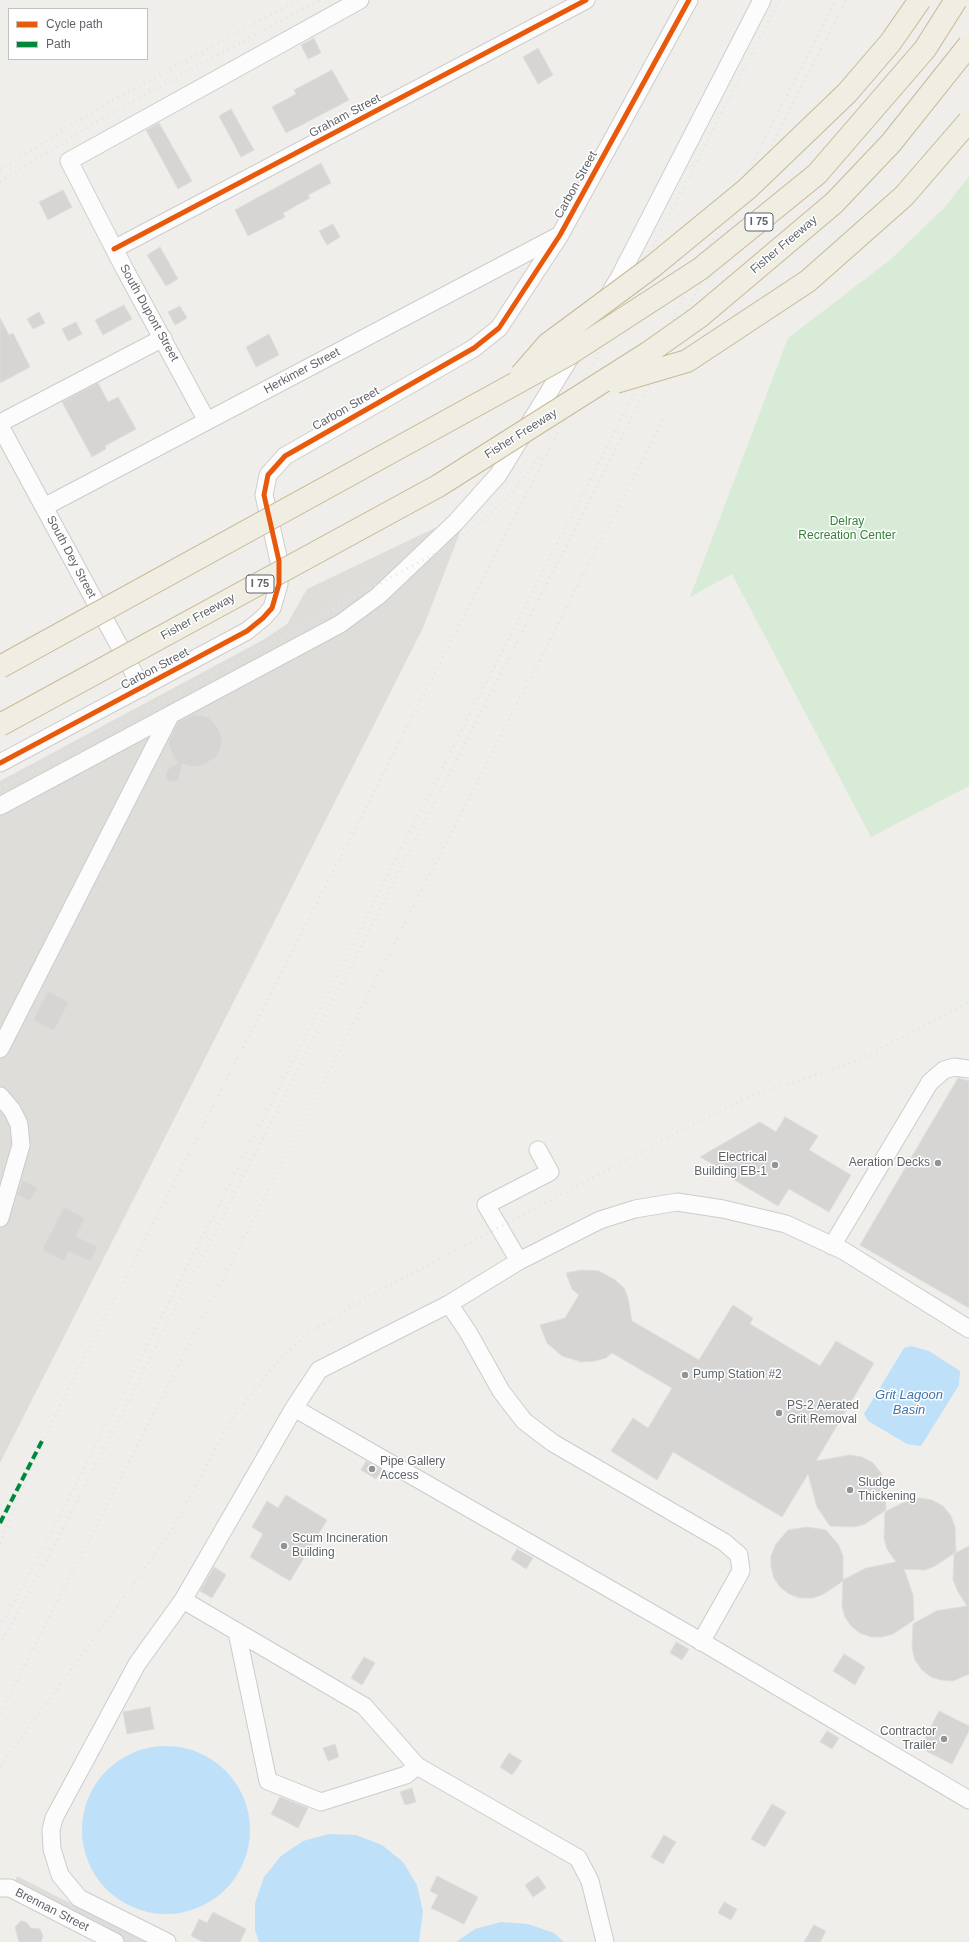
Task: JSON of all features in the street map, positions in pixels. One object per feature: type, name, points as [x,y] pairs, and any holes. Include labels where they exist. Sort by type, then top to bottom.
[{"type":"highway","points":[[511,386],[548,344],[652,267],[747,188],[847,93],[890,43],[920,0]]},
{"type":"highway","name":"I 75","points":[[0,667],[569,354],[700,269],[817,174],[924,49],[956,0]]},
{"type":"highway","name":"Fisher Freeway","points":[[0,726],[438,486],[592,390],[699,317],[834,203],[891,143],[969,45]]},
{"type":"highway","points":[[592,390],[687,361],[808,282],[904,196],[969,121]]},
{"type":"street","name":"South Dupont Street","points":[[207,421],[114,249],[69,161],[360,0]]},
{"type":"street","name":"Graham Street","points":[[114,249],[586,0]]},
{"type":"street","name":"Carbon Street","points":[[0,764],[247,631],[272,608],[279,584],[279,561],[264,495],[268,475],[278,462],[302,446],[488,338],[507,318],[560,235],[689,0]]},
{"type":"street","points":[[0,806],[340,624],[372,601],[455,523],[498,475],[619,278],[762,0]]},
{"type":"street","name":"Herkimer Street","points":[[44,507],[560,235]]},
{"type":"street","points":[[0,424],[163,338]]},
{"type":"street","name":"South Dey Street","points":[[0,424],[142,688]]},
{"type":"street","points":[[0,1049],[170,716]]},
{"type":"street","points":[[832,1246],[930,1082],[944,1070],[954,1067],[969,1068]]},
{"type":"street","points":[[0,1096],[12,1110],[19,1124],[21,1145],[0,1218]]},
{"type":"street","points":[[519,1261],[486,1205],[550,1172],[538,1150]]},
{"type":"street","points":[[167,1942],[79,1898],[60,1876],[52,1849],[51,1830],[54,1818],[137,1664],[183,1600],[294,1408],[319,1370],[449,1304],[519,1261],[600,1220],[635,1209],[677,1202],[723,1209],[786,1224],[832,1246],[969,1329]]},
{"type":"street","points":[[449,1304],[468,1332],[501,1390],[524,1421],[553,1442],[724,1542],[739,1555],[741,1571],[701,1642]]},
{"type":"street","points":[[294,1408],[701,1642],[969,1800]]},
{"type":"street","points":[[183,1600],[364,1706],[417,1766],[578,1858],[590,1881],[605,1942]]},
{"type":"street","points":[[237,1632],[268,1781],[322,1802],[406,1775],[417,1766]]},
{"type":"street","name":"Brennan Street","points":[[5,1888],[115,1942]]},
{"type":"shaded area","points":[[464,522],[423,628],[0,1463],[0,781],[263,640],[287,624],[307,589],[437,527]]},
{"type":"shaded area","points":[[17,1876],[146,1942],[118,1942],[13,1893]]},
{"type":"green space","name":"Delray Recreation Center","points":[[969,176],[969,786],[871,837],[732,574],[690,597],[788,338],[890,260],[946,206]]},
{"type":"water","name":"Grit Lagoon Basin","points":[[911,1346],[929,1351],[960,1371],[959,1385],[921,1446],[907,1444],[868,1421],[864,1414],[904,1348]]},
{"type":"water","points":[[166,1746],[190,1750],[205,1756],[219,1765],[231,1777],[240,1791],[246,1806],[250,1830],[246,1854],[240,1869],[231,1883],[219,1895],[205,1904],[190,1910],[166,1914],[142,1910],[127,1904],[113,1895],[101,1883],[92,1869],[86,1854],[82,1830],[86,1806],[92,1791],[101,1777],[113,1765],[127,1756],[142,1750]]},
{"type":"water","points":[[329,1834],[356,1835],[382,1845],[403,1862],[417,1885],[423,1911],[419,1942],[259,1942],[255,1930],[255,1903],[264,1877],[281,1856],[303,1841]]},
{"type":"water","points":[[501,1922],[528,1924],[554,1933],[564,1942],[456,1942],[475,1929]]},
{"type":"building","points":[[314,38],[321,53],[308,59],[301,45]]},
{"type":"building","points":[[538,48],[553,75],[538,84],[523,57]]},
{"type":"building","points":[[332,70],[349,100],[286,133],[272,107],[296,94],[294,90]]},
{"type":"building","points":[[231,109],[254,150],[241,157],[219,116]]},
{"type":"building","points":[[159,123],[192,181],[178,189],[146,130]]},
{"type":"building","points":[[321,163],[331,183],[308,195],[310,198],[283,213],[285,217],[248,236],[235,210]]},
{"type":"building","points":[[63,190],[72,207],[48,220],[39,202]]},
{"type":"building","points":[[333,224],[340,237],[327,245],[319,231]]},
{"type":"building","points":[[160,247],[178,279],[166,286],[147,255]]},
{"type":"building","points":[[124,305],[132,319],[103,335],[95,320]]},
{"type":"building","points":[[180,306],[187,318],[175,325],[168,312]]},
{"type":"building","points":[[39,312],[45,323],[33,329],[27,319]]},
{"type":"building","points":[[0,318],[9,335],[13,333],[30,367],[0,383]]},
{"type":"building","points":[[76,322],[82,334],[68,341],[62,329]]},
{"type":"building","points":[[269,334],[279,355],[256,367],[246,347]]},
{"type":"building","points":[[98,383],[108,402],[118,397],[136,429],[105,446],[106,449],[92,457],[62,402]]},
{"type":"building","points":[[192,715],[201,715],[209,718],[216,725],[220,732],[222,741],[220,750],[215,758],[201,766],[193,767],[182,764],[179,779],[175,782],[170,782],[166,779],[166,771],[177,763],[169,746],[169,740],[178,722]]},
{"type":"building","points":[[48,991],[69,1002],[54,1031],[33,1020]]},
{"type":"building","name":"Aeration Decks","points":[[958,1078],[969,1081],[969,1308],[860,1245]]},
{"type":"building","name":"Electrical Building EB-1","points":[[785,1117],[818,1136],[809,1150],[851,1175],[829,1212],[789,1189],[778,1206],[721,1172],[723,1170],[700,1157],[760,1122],[776,1132]]},
{"type":"building","points":[[23,1180],[38,1188],[30,1201],[17,1195]]},
{"type":"building","points":[[64,1207],[85,1218],[76,1236],[98,1247],[90,1262],[69,1251],[64,1261],[42,1250]]},
{"type":"building","points":[[582,1270],[599,1271],[615,1280],[624,1288],[628,1298],[632,1321],[699,1360],[733,1305],[753,1318],[750,1324],[820,1366],[836,1341],[874,1363],[816,1461],[850,1455],[862,1457],[873,1463],[881,1473],[885,1484],[886,1510],[865,1524],[854,1527],[830,1526],[817,1507],[808,1474],[782,1517],[673,1452],[657,1480],[611,1451],[633,1418],[648,1428],[672,1388],[612,1353],[606,1358],[581,1362],[562,1356],[547,1343],[540,1325],[565,1318],[579,1295],[572,1289],[566,1273]]},
{"type":"building","name":"Pipe Gallery Access","points":[[366,1461],[382,1470],[376,1479],[361,1470]]},
{"type":"building","name":"Scum Incineration Building","points":[[286,1495],[327,1520],[290,1581],[250,1557],[263,1534],[252,1527],[267,1501],[278,1508]]},
{"type":"building","points":[[920,1498],[932,1500],[943,1506],[951,1516],[955,1527],[956,1552],[935,1566],[925,1570],[904,1569],[913,1595],[914,1620],[893,1634],[882,1637],[871,1637],[860,1633],[851,1626],[845,1617],[842,1606],[843,1581],[822,1595],[812,1598],[800,1598],[789,1594],[780,1587],[774,1578],[771,1567],[771,1556],[776,1544],[788,1530],[807,1527],[826,1530],[838,1544],[843,1556],[843,1580],[866,1568],[896,1562],[887,1549],[884,1538],[885,1512],[908,1500]]},
{"type":"building","points":[[969,1546],[969,1674],[953,1681],[941,1680],[931,1677],[922,1670],[915,1660],[912,1649],[913,1624],[936,1611],[967,1606],[957,1590],[953,1579],[954,1554]]},
{"type":"building","points":[[517,1549],[533,1558],[526,1569],[511,1559]]},
{"type":"building","points":[[214,1567],[226,1575],[212,1598],[200,1591]]},
{"type":"building","points":[[676,1642],[689,1649],[682,1660],[670,1653]]},
{"type":"building","points":[[844,1654],[865,1667],[855,1685],[833,1671]]},
{"type":"building","points":[[364,1657],[375,1663],[362,1685],[351,1678]]},
{"type":"building","points":[[150,1707],[154,1729],[127,1734],[123,1712]]},
{"type":"building","name":"Contractor Trailer","points":[[939,1711],[969,1726],[969,1731],[952,1764],[920,1748]]},
{"type":"building","points":[[827,1731],[839,1738],[832,1749],[820,1742]]},
{"type":"building","points":[[335,1744],[339,1757],[328,1761],[323,1748]]},
{"type":"building","points":[[509,1753],[522,1761],[512,1775],[500,1767]]},
{"type":"building","points":[[412,1788],[416,1802],[405,1805],[400,1792]]},
{"type":"building","points":[[280,1797],[308,1808],[298,1828],[271,1814]]},
{"type":"building","points":[[772,1804],[786,1812],[765,1847],[751,1839]]},
{"type":"building","points":[[664,1835],[676,1842],[663,1864],[651,1857]]},
{"type":"building","points":[[437,1876],[478,1897],[464,1924],[431,1908],[438,1895],[430,1891]]},
{"type":"building","points":[[538,1876],[546,1888],[533,1897],[525,1885]]},
{"type":"building","points":[[724,1902],[737,1909],[731,1920],[718,1913]]},
{"type":"building","points":[[213,1912],[246,1929],[240,1942],[203,1942],[191,1936],[199,1919],[207,1923]]},
{"type":"building","points":[[21,1921],[26,1922],[31,1928],[40,1929],[43,1936],[41,1942],[19,1942],[15,1927]]},
{"type":"building","points":[[814,1925],[826,1931],[820,1942],[804,1942]]},
{"type":"railway","points":[[0,170],[104,105],[298,0]]},
{"type":"railway","points":[[0,182],[109,114],[320,0]]},
{"type":"railway","points":[[0,1543],[43,1439],[779,0]]},
{"type":"railway","points":[[0,1627],[46,1542],[836,0]]},
{"type":"railway","points":[[0,1645],[54,1546],[846,0]]},
{"type":"railway","points":[[0,1713],[665,416]]},
{"type":"railway","points":[[0,788],[453,544],[479,524],[508,497],[542,454]]},
{"type":"railway","points":[[0,1767],[167,1538],[231,1420],[276,1363],[304,1337],[357,1303],[710,1115],[755,1094],[835,1069],[864,1058],[969,1002]]},
{"type":"marked path","points":[[0,1523],[43,1439]]},
{"type":"cycle path","points":[[114,249],[586,0]]},
{"type":"cycle path","points":[[0,763],[247,631],[263,618],[272,608],[279,584],[279,561],[264,495],[268,475],[285,456],[474,348],[499,328],[560,235],[689,0]]},
{"type":"place","name":"Aeration Decks","points":[[938,1163]]},
{"type":"place","name":"Electrical Building EB-1","points":[[775,1165]]},
{"type":"place","name":"Pump Station #2","points":[[685,1375]]},
{"type":"place","name":"PS-2 Aerated Grit Removal","points":[[779,1413]]},
{"type":"place","name":"Pipe Gallery Access","points":[[372,1469]]},
{"type":"place","name":"Sludge Thickening","points":[[850,1490]]},
{"type":"place","name":"Scum Incineration Building","points":[[284,1546]]},
{"type":"place","name":"Contractor Trailer","points":[[944,1739]]}]
